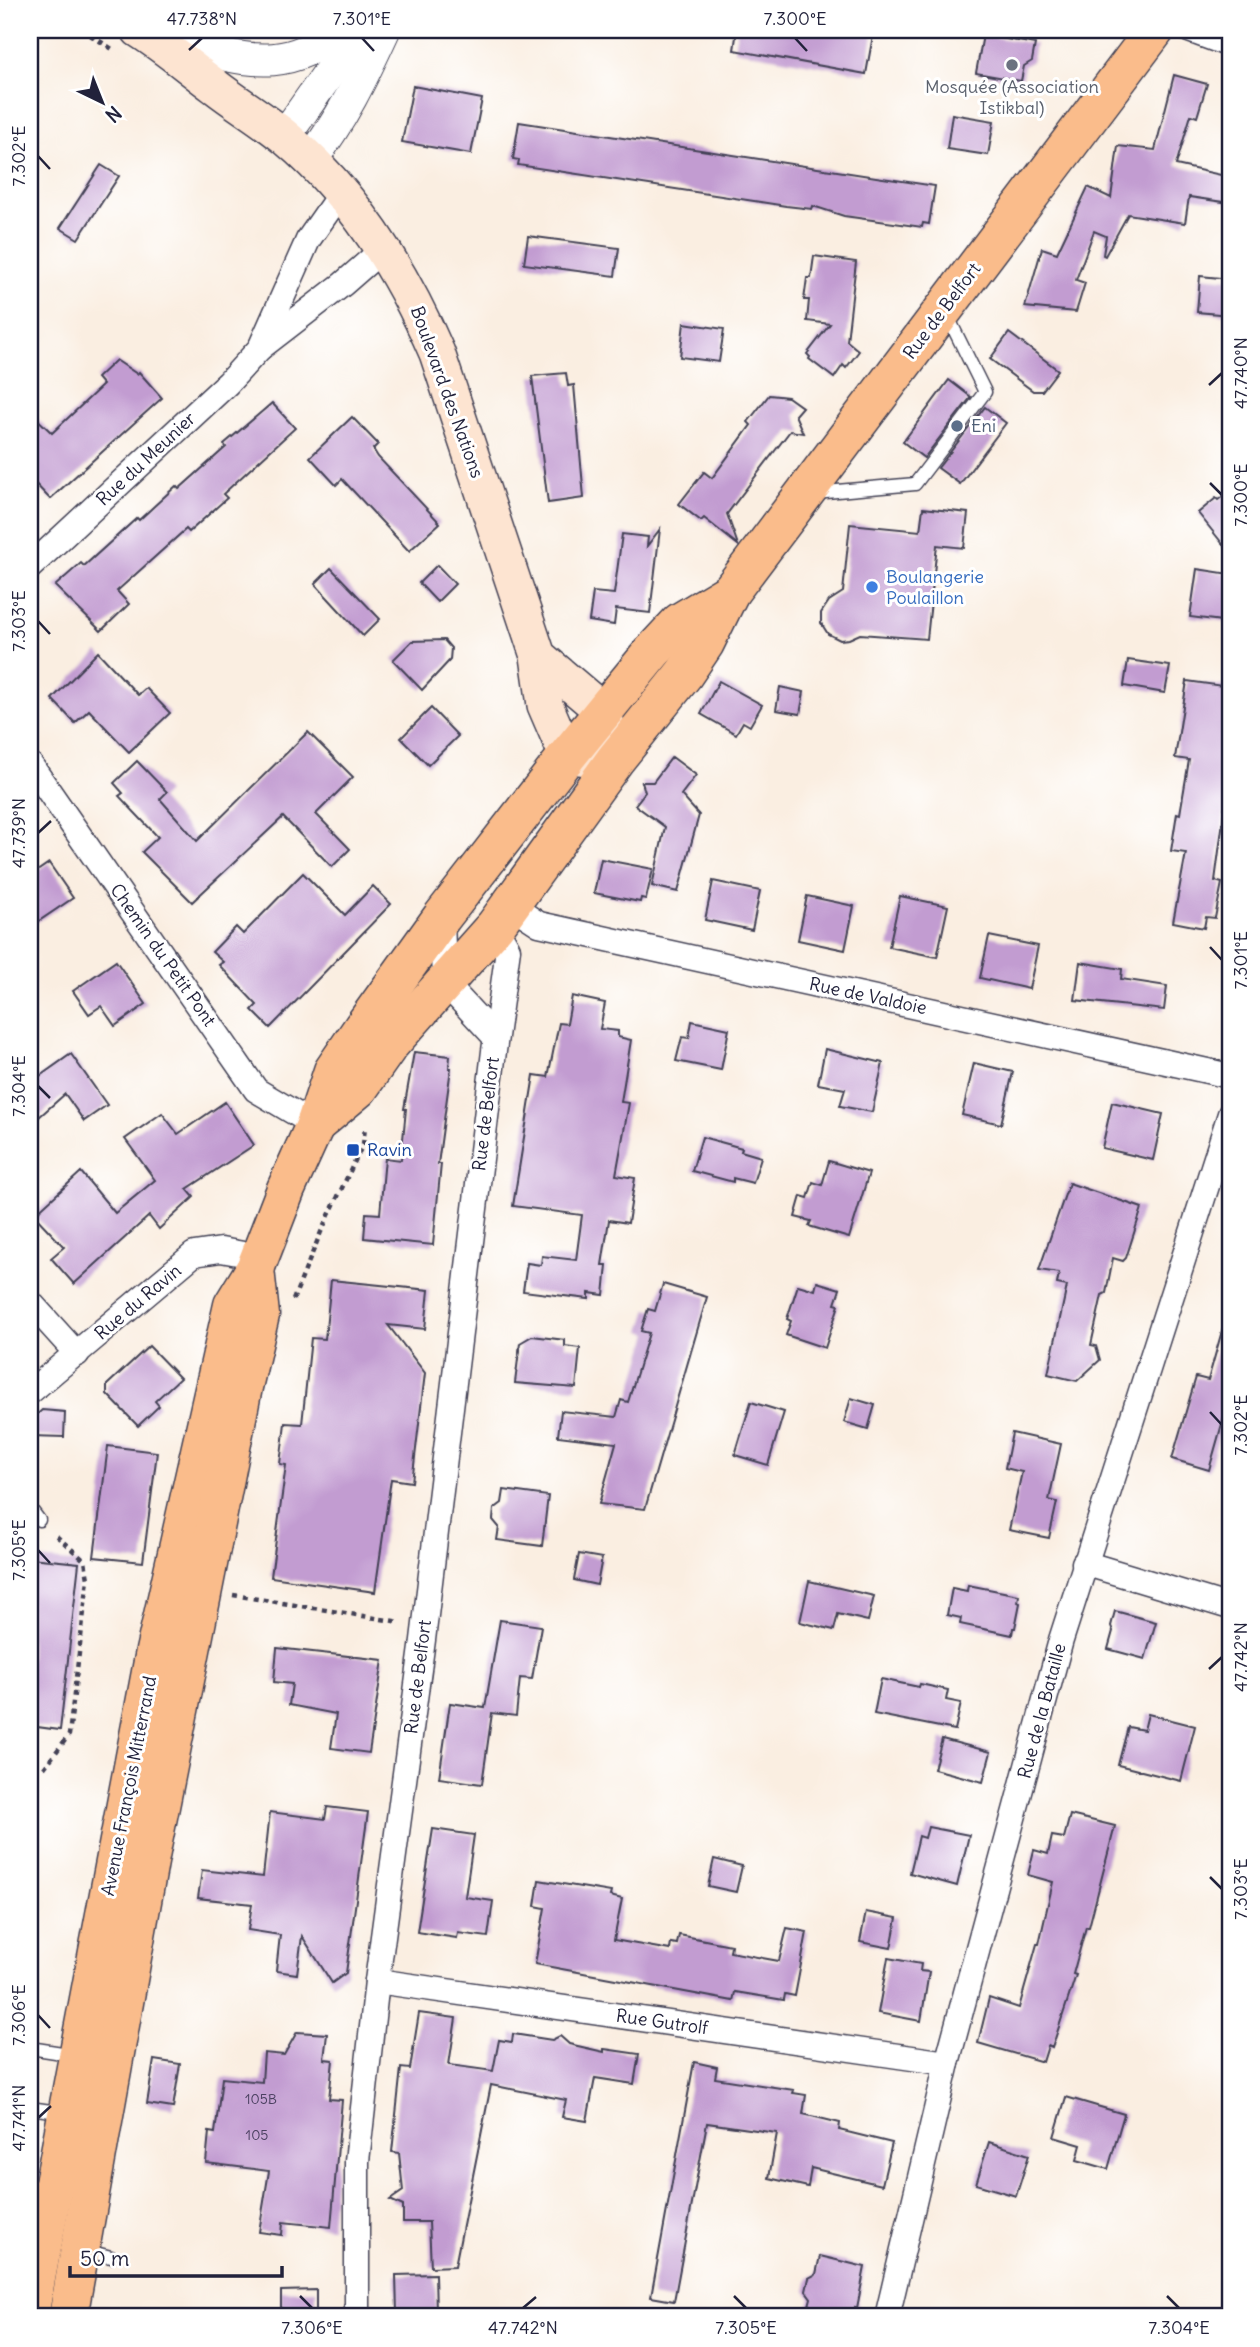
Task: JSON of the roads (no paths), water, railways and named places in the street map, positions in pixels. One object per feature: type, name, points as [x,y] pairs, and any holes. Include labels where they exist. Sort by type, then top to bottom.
[{"type":"main road","name":"Rue de Belfort","points":[[444,982],[503,916],[615,760],[684,674],[705,643],[730,592],[1155,30]]},
{"type":"main road","name":"Boulevard des Nations","points":[[149,36],[284,137],[310,161],[383,249],[416,305],[437,353],[538,656],[545,705],[567,756]]},
{"type":"main road","name":"Rue de Belfort","points":[[442,917],[567,756],[680,622],[730,592]]},
{"type":"main road","points":[[538,656],[604,712],[615,760],[567,756]]},
{"type":"main road","name":"Avenue François Mitterrand","points":[[68,2317],[85,2116],[96,2059],[155,1651],[233,1305],[258,1263],[286,1189],[315,1125],[333,1071],[442,917]]},
{"type":"main road","name":"Avenue François Mitterrand","points":[[315,1125],[359,1088],[390,1044],[444,982]]},
{"type":"main road","name":"Avenue François Mitterrand","points":[[32,2289],[72,2247]]},
{"type":"street","points":[[149,36],[251,60],[298,56],[323,43],[338,30]]},
{"type":"street","points":[[284,137],[359,30]]},
{"type":"street","points":[[310,161],[352,97],[384,30]]},
{"type":"street","points":[[1189,30],[1230,45]]},
{"type":"street","name":"Rue du Meunier","points":[[260,348],[308,240],[340,194]]},
{"type":"street","name":"Rue du Meunier","points":[[30,567],[228,383],[260,348],[343,284],[383,249]]},
{"type":"street","name":"Chemin du Petit Pont","points":[[30,764],[256,1090],[315,1125]]},
{"type":"street","name":"Rue de Belfort","points":[[357,2317],[357,2161],[377,1981],[423,1640],[495,1037],[508,949],[503,916]]},
{"type":"street","name":"Rue de Valdoie","points":[[503,916],[1230,1076]]},
{"type":"street","points":[[442,917],[444,982]]},
{"type":"street","name":"Rue de Belfort","points":[[444,982],[495,1037]]},
{"type":"street","name":"Rue de la Bataille","points":[[887,2317],[947,2063],[1057,1653],[1230,1114]]},
{"type":"street","name":"Rue du Ravin","points":[[30,1392],[194,1254],[221,1250],[258,1263]]},
{"type":"street","points":[[30,1302],[77,1354]]},
{"type":"street","points":[[1084,1563],[1230,1607]]},
{"type":"street","name":"Rue Gutrolf","points":[[377,1981],[947,2063]]},
{"type":"lane","points":[[805,494],[915,484],[985,392],[944,309]]},
{"type":"lane","points":[[30,1508],[39,1520]]},
{"type":"lane","points":[[30,2048],[96,2059]]},
{"type":"lane","points":[[30,2108],[85,2116]]},
{"type":"place","name":"Mosquée (Association Istikbal)","points":[[1012,65]]},
{"type":"place","name":"Eni","points":[[957,426]]},
{"type":"place","name":"Boulangerie Poulaillon","points":[[872,587]]},
{"type":"place","name":"Ravin","points":[[353,1150]]}]
